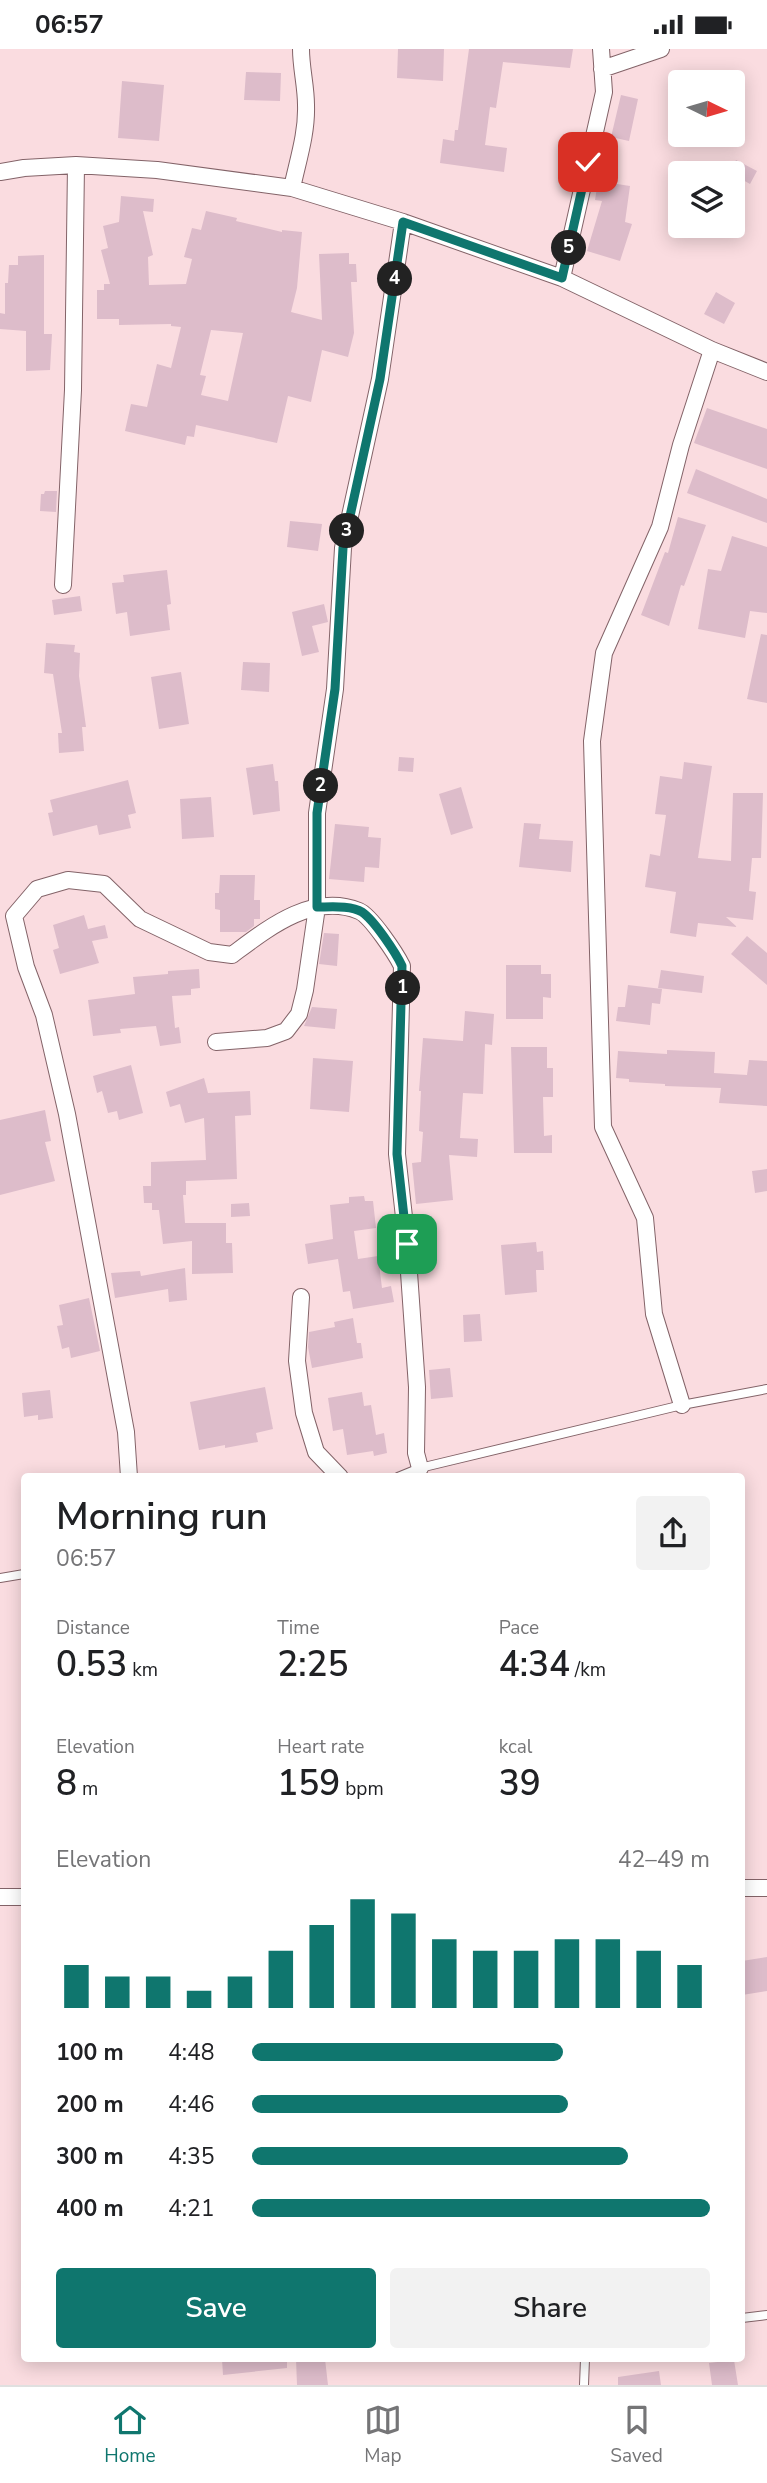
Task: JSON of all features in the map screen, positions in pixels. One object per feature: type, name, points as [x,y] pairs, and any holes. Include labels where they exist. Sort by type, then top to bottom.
[{"type":"street","points":[[292,188],[306,127],[307,102],[301,71],[301,49]]},
{"type":"street","points":[[562,278],[604,92],[601,49]]},
{"type":"street","points":[[602,69],[661,49]]},
{"type":"street","points":[[63,585],[73,390],[76,165]]},
{"type":"street","points":[[0,172],[76,165],[157,170],[292,188],[403,222],[562,278],[712,350],[767,372]]},
{"type":"street","points":[[216,1042],[267,1038],[286,1031],[299,1014],[305,990],[317,907],[317,813],[335,689],[343,548],[380,379],[403,222]]},
{"type":"street","points":[[682,1405],[654,1314],[645,1218],[603,1127],[592,741],[604,653],[660,527],[681,445],[712,350]]},
{"type":"street","points":[[129,1473],[125,1432],[67,1114],[44,1015],[26,967],[14,916],[37,889],[68,880],[104,884],[140,919],[209,952],[232,955],[278,921],[317,907],[339,907],[361,912],[394,950],[402,966],[397,1154],[408,1257],[417,1387],[416,1453],[420,1468]]},
{"type":"street","points":[[301,1297],[297,1361],[304,1413],[316,1452],[337,1473]]},
{"type":"street","points":[[745,1888],[767,1888]]},
{"type":"street","points":[[0,1897],[21,1897]]},
{"type":"lane","points":[[408,1473],[682,1405],[767,1389]]},
{"type":"lane","points":[[0,1579],[21,1575]]},
{"type":"lane","points":[[745,2318],[767,2315]]},
{"type":"lane","points":[[584,2385],[585,2362]]},
{"type":"building","points":[[398,49],[444,49],[443,81],[397,78]]},
{"type":"building","points":[[469,49],[573,49],[570,68],[503,62],[496,108],[490,107],[485,145],[507,148],[504,172],[440,163],[443,139],[454,141],[455,130],[458,130]]},
{"type":"building","points":[[246,72],[281,73],[280,101],[244,100]]},
{"type":"building","points":[[122,81],[164,85],[159,141],[118,138]]},
{"type":"building","points":[[621,95],[638,99],[629,141],[611,137]]},
{"type":"building","points":[[603,146],[615,148],[611,175],[598,173]]},
{"type":"building","points":[[745,165],[757,171],[750,184],[745,181]]},
{"type":"building","points":[[598,181],[630,186],[625,222],[632,224],[620,261],[587,251],[602,201],[595,200]]},
{"type":"building","points":[[121,196],[154,199],[153,212],[143,211],[153,255],[148,257],[149,285],[186,284],[192,259],[184,257],[192,228],[201,230],[206,211],[282,232],[302,232],[297,288],[291,312],[322,320],[319,254],[349,253],[349,264],[356,264],[357,282],[351,282],[354,333],[348,357],[322,350],[311,402],[288,396],[277,443],[196,425],[194,437],[187,436],[185,445],[125,431],[131,404],[147,407],[157,364],[171,368],[181,327],[171,324],[119,325],[119,319],[97,319],[97,290],[104,290],[104,284],[110,284],[101,250],[108,248],[103,226],[119,222]],"holes":[[[211,330],[243,333],[228,401],[201,395],[206,376],[200,375]]]},
{"type":"building","points":[[44,255],[44,334],[52,334],[50,370],[26,371],[26,331],[0,329],[0,313],[5,314],[5,283],[8,283],[9,265],[18,265],[18,256]]},
{"type":"building","points":[[716,292],[735,303],[724,324],[704,314]]},
{"type":"building","points":[[707,408],[767,429],[767,469],[694,443]]},
{"type":"building","points":[[696,469],[767,499],[767,523],[687,493]]},
{"type":"building","points":[[45,491],[57,491],[56,512],[40,511],[41,494]]},
{"type":"building","points":[[678,517],[706,525],[684,586],[681,585],[669,626],[641,615],[665,552],[668,553]]},
{"type":"building","points":[[290,521],[322,524],[318,551],[287,547]]},
{"type":"building","points":[[732,536],[767,547],[767,613],[750,611],[745,638],[698,629],[708,569],[721,571]]},
{"type":"building","points":[[167,570],[171,604],[167,605],[170,630],[130,636],[127,612],[116,614],[112,583],[124,582],[123,575]]},
{"type":"building","points":[[80,596],[82,611],[54,615],[52,600]]},
{"type":"building","points":[[324,604],[328,622],[312,626],[319,652],[302,656],[292,612]]},
{"type":"building","points":[[761,634],[767,635],[767,703],[747,699]]},
{"type":"building","points":[[46,643],[75,645],[74,652],[80,653],[79,676],[86,727],[82,727],[84,751],[59,753],[58,733],[62,733],[53,674],[44,673]]},
{"type":"building","points":[[243,662],[270,663],[269,692],[241,690]]},
{"type":"building","points":[[181,672],[189,724],[159,729],[151,677]]},
{"type":"building","points":[[399,757],[414,758],[413,772],[398,771]]},
{"type":"building","points":[[684,762],[712,766],[698,858],[731,861],[733,793],[763,793],[761,858],[752,858],[749,891],[756,892],[753,920],[726,917],[737,927],[698,923],[696,937],[670,933],[676,892],[645,887],[650,854],[660,856],[666,815],[655,814],[660,776],[682,779]]},
{"type":"building","points":[[273,764],[275,781],[278,781],[280,811],[253,815],[246,768]]},
{"type":"building","points":[[128,780],[136,813],[128,815],[131,828],[99,835],[97,825],[53,836],[48,813],[53,812],[50,800]]},
{"type":"building","points":[[461,787],[473,828],[451,835],[439,794]]},
{"type":"building","points":[[211,797],[214,837],[182,839],[180,799]]},
{"type":"building","points":[[524,823],[541,824],[539,839],[573,841],[571,872],[519,867]]},
{"type":"building","points":[[335,824],[369,827],[368,837],[381,838],[379,868],[365,867],[364,882],[329,879]]},
{"type":"building","points":[[220,875],[255,875],[254,900],[260,900],[260,919],[254,919],[254,926],[246,932],[220,932],[220,910],[215,909],[215,893],[219,893]]},
{"type":"building","points":[[84,915],[88,929],[105,925],[108,938],[92,941],[99,963],[60,974],[53,950],[59,948],[53,925]]},
{"type":"building","points":[[324,933],[339,934],[337,966],[319,964]]},
{"type":"building","points":[[747,936],[767,953],[767,985],[731,954]]},
{"type":"building","points":[[506,965],[541,965],[541,974],[551,974],[551,998],[543,997],[543,1019],[506,1019]]},
{"type":"building","points":[[199,969],[200,988],[191,989],[191,995],[172,996],[175,1028],[179,1027],[181,1043],[160,1046],[156,1026],[120,1029],[121,1033],[93,1036],[88,1000],[135,994],[133,977]]},
{"type":"building","points":[[661,970],[704,976],[702,993],[658,988]]},
{"type":"building","points":[[628,985],[662,989],[660,1004],[652,1003],[650,1025],[616,1021],[618,1007],[625,1007]]},
{"type":"building","points":[[312,1007],[337,1009],[335,1029],[304,1026]]},
{"type":"building","points":[[465,1011],[494,1014],[492,1045],[485,1044],[483,1094],[463,1093],[460,1138],[478,1139],[477,1157],[449,1155],[453,1200],[416,1204],[412,1163],[421,1162],[423,1132],[419,1131],[419,1091],[423,1038],[463,1041]]},
{"type":"building","points":[[511,1047],[547,1047],[547,1068],[553,1068],[553,1097],[543,1097],[544,1136],[552,1135],[552,1153],[514,1153]]},
{"type":"building","points":[[667,1050],[715,1052],[714,1073],[747,1075],[749,1060],[767,1061],[767,1106],[719,1103],[721,1088],[665,1086],[616,1078],[618,1051],[667,1054]]},
{"type":"building","points":[[313,1058],[353,1061],[349,1112],[310,1109]]},
{"type":"building","points":[[131,1065],[143,1113],[119,1120],[117,1111],[108,1113],[102,1091],[97,1093],[93,1076]]},
{"type":"building","points":[[204,1078],[208,1093],[250,1091],[251,1115],[235,1116],[237,1179],[186,1181],[186,1195],[183,1195],[185,1223],[226,1223],[226,1243],[232,1243],[233,1273],[192,1274],[192,1241],[163,1244],[159,1210],[152,1210],[152,1203],[144,1203],[143,1186],[151,1186],[151,1162],[206,1160],[204,1118],[185,1123],[180,1104],[170,1107],[166,1092]]},
{"type":"building","points":[[45,1110],[51,1141],[45,1142],[55,1181],[0,1195],[0,1120]]},
{"type":"building","points":[[767,1169],[767,1191],[755,1193],[752,1171]]},
{"type":"building","points":[[364,1196],[365,1201],[373,1201],[376,1228],[354,1231],[358,1259],[378,1256],[382,1288],[391,1286],[394,1302],[353,1309],[350,1291],[343,1292],[338,1259],[308,1264],[305,1244],[333,1239],[330,1205],[349,1203],[349,1197]]},
{"type":"building","points":[[249,1203],[250,1216],[231,1217],[231,1204]]},
{"type":"building","points":[[536,1242],[537,1252],[543,1251],[544,1270],[536,1270],[537,1292],[505,1295],[501,1245]]},
{"type":"building","points":[[185,1268],[187,1300],[169,1302],[168,1289],[115,1298],[111,1273],[140,1271],[141,1276]]},
{"type":"building","points":[[89,1298],[100,1351],[71,1358],[69,1347],[62,1349],[57,1326],[63,1325],[59,1305]]},
{"type":"building","points":[[480,1314],[482,1341],[464,1342],[463,1315]]},
{"type":"building","points":[[353,1318],[357,1343],[361,1343],[363,1358],[312,1368],[308,1347],[309,1332],[335,1327],[334,1322]]},
{"type":"building","points":[[450,1368],[453,1397],[431,1399],[429,1370]]},
{"type":"building","points":[[265,1387],[273,1429],[256,1433],[258,1442],[199,1450],[190,1402]]},
{"type":"building","points":[[50,1390],[53,1418],[38,1420],[38,1415],[24,1417],[22,1393]]},
{"type":"building","points":[[362,1392],[364,1406],[371,1405],[376,1435],[384,1433],[387,1453],[374,1456],[373,1451],[347,1455],[343,1429],[333,1431],[328,1398]]},
{"type":"building","points":[[767,1957],[767,1991],[745,1995],[745,1961]]},
{"type":"building","points":[[222,2362],[287,2362],[287,2368],[223,2375]]},
{"type":"building","points":[[296,2362],[325,2362],[328,2385],[297,2385]]},
{"type":"building","points":[[734,2362],[738,2385],[712,2385],[709,2363]]},
{"type":"building","points":[[659,2371],[661,2385],[618,2385],[618,2377]]},
{"type":"route","points":[[407,1244],[397,1154],[402,966],[394,950],[361,912],[339,907],[317,907],[317,813],[335,689],[343,548],[380,379],[403,222],[562,278],[588,162]]}]
